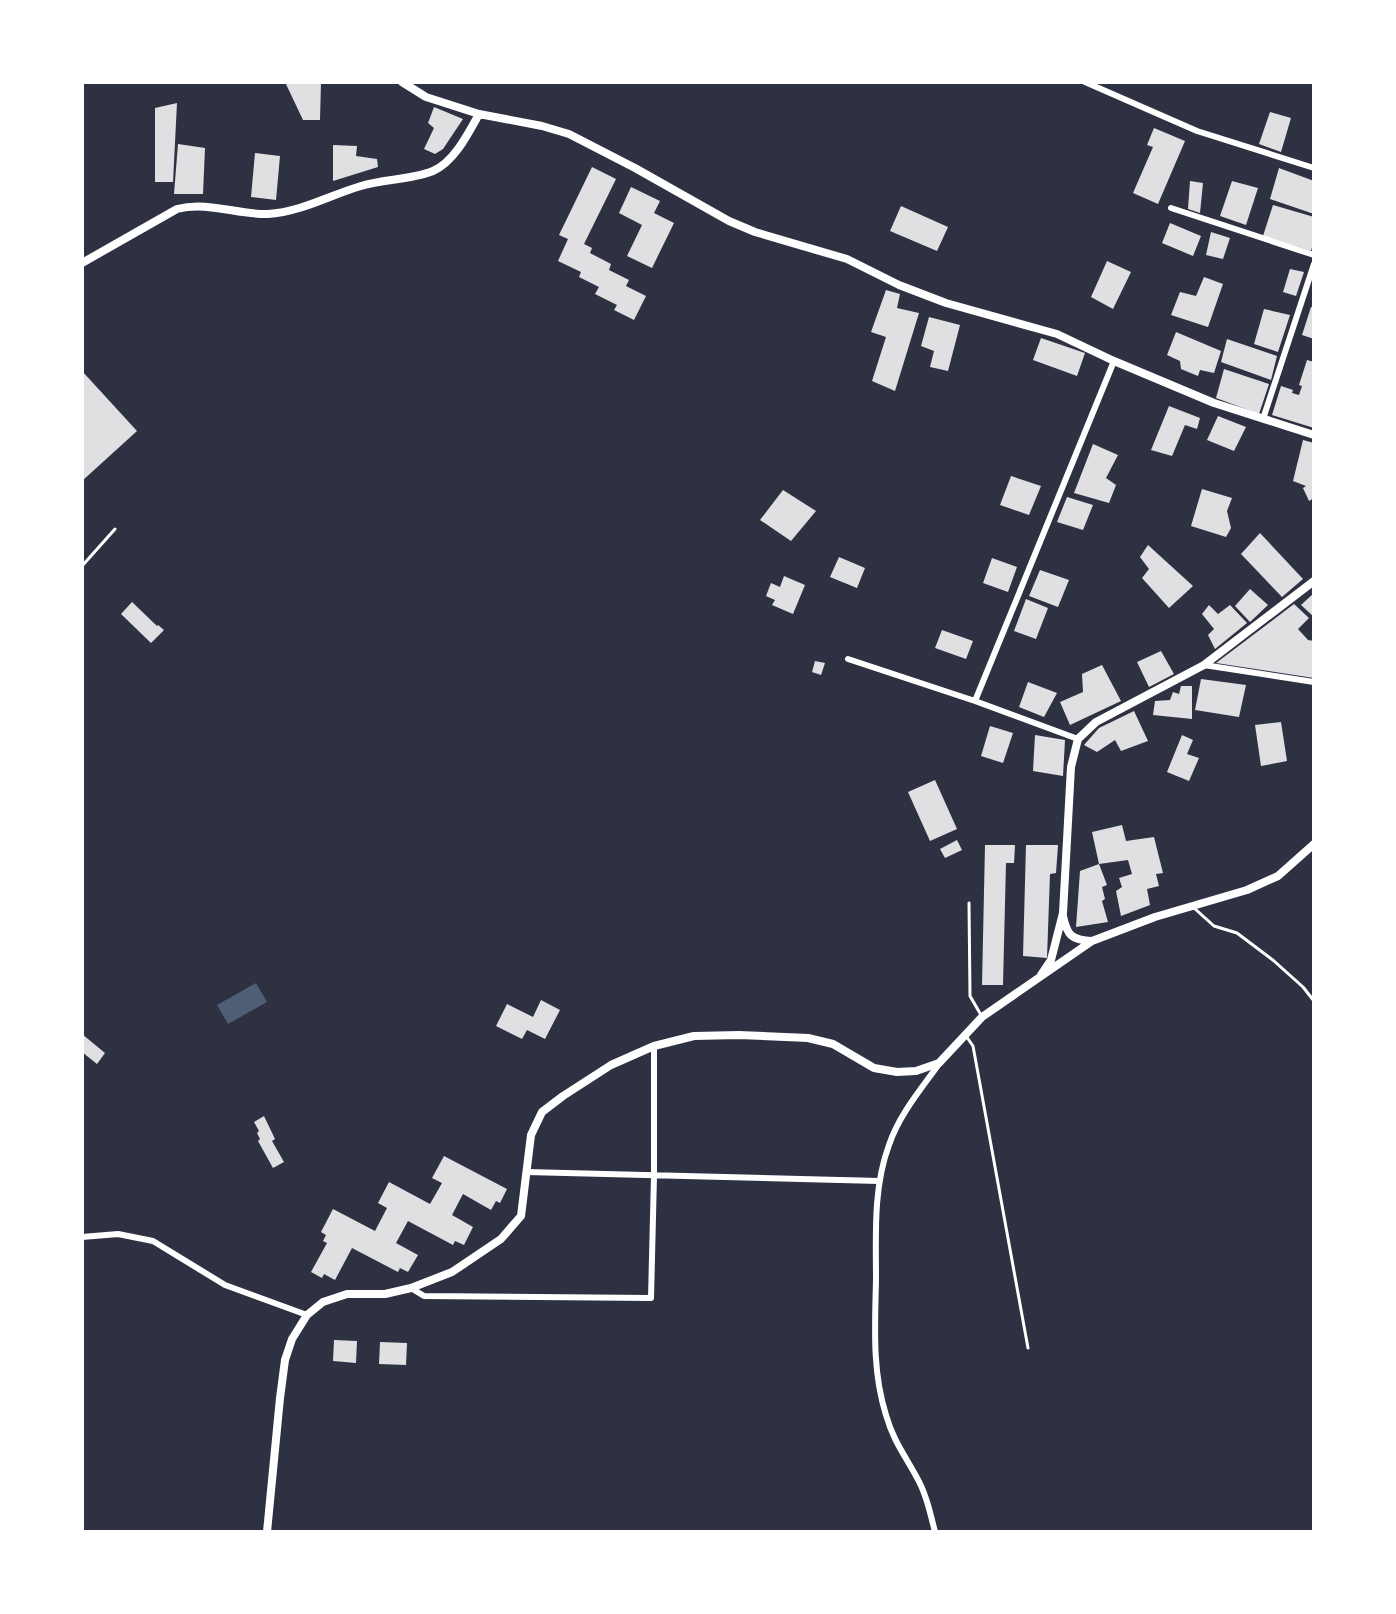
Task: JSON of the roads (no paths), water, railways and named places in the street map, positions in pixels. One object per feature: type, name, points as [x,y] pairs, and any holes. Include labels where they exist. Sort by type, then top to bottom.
[{"type":"street","points":[[402,82],[426,97],[479,114],[542,126],[569,134],[596,146],[729,221],[755,232],[847,259],[899,285],[946,303],[1057,334],[1214,404],[1314,435]]},
{"type":"street","points":[[1085,82],[1197,131],[1314,168]]},
{"type":"street","points":[[82,263],[177,210],[191,206],[246,213],[284,212],[360,186],[434,170],[448,159],[465,139],[479,114]]},
{"type":"street","points":[[1171,208],[1314,255]]},
{"type":"street","points":[[1263,419],[1314,264]]},
{"type":"street","points":[[975,701],[1114,361]]},
{"type":"street","points":[[1039,979],[1051,960],[1063,913],[1071,767],[1078,739],[1096,722],[1204,665],[1314,580]]},
{"type":"street","points":[[848,659],[975,701],[1078,739]]},
{"type":"street","points":[[1204,665],[1314,682]]},
{"type":"street","points":[[935,1532],[927,1501],[917,1477],[895,1441],[878,1387],[875,1343],[876,1225],[879,1181],[889,1144],[909,1106],[939,1063],[982,1017],[1092,941],[1155,917],[1247,890],[1278,876],[1314,844]]},
{"type":"street","points":[[1063,913],[1066,931],[1074,938],[1092,941]]},
{"type":"street","points":[[267,1532],[285,1360],[292,1339],[307,1315],[322,1302],[347,1294],[385,1294],[411,1288],[452,1272],[501,1239],[521,1216],[531,1135],[542,1112],[563,1096],[611,1065],[654,1046],[694,1036],[808,1038],[833,1044],[874,1068],[897,1072],[916,1071],[939,1063]]},
{"type":"street","points":[[411,1288],[424,1296],[651,1298],[654,1046]]},
{"type":"street","points":[[526,1173],[879,1181]]},
{"type":"street","points":[[82,1237],[118,1234],[153,1241],[225,1285],[307,1315]]},
{"type":"lane","points":[[82,566],[115,529]]},
{"type":"lane","points":[[969,903],[970,996],[982,1017]]},
{"type":"lane","points":[[1192,907],[1214,926],[1237,933],[1274,961],[1303,987],[1314,1001]]},
{"type":"lane","points":[[965,1034],[973,1046],[1028,1348]]},
{"type":"water","points":[[256,983],[267,1002],[228,1024],[217,1005]]}]
